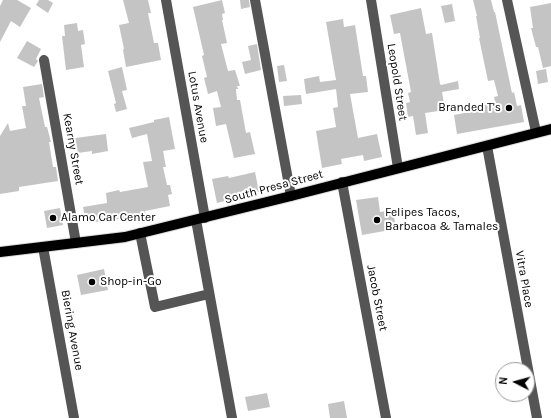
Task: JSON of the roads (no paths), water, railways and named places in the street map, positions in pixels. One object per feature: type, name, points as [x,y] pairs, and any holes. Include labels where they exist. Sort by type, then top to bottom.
[{"type":"main road","name":"South Presa Street","points":[[0,252],[125,237],[551,129]]},
{"type":"street","name":"Lotus Avenue","points":[[166,0],[200,219],[209,294],[232,418]]},
{"type":"street","points":[[255,0],[290,196]]},
{"type":"street","name":"Leopold Street","points":[[371,0],[398,168]]},
{"type":"street","points":[[507,0],[536,132]]},
{"type":"street","name":"Kearny Street","points":[[44,60],[76,243]]},
{"type":"street","name":"Vitra Place","points":[[486,146],[537,418]]},
{"type":"street","name":"Jacob Street","points":[[342,182],[386,418]]},
{"type":"street","points":[[140,233],[154,307],[209,294]]},
{"type":"street","name":"Biering Avenue","points":[[43,247],[74,418]]},
{"type":"place","name":"Branded T's","points":[[509,108]]},
{"type":"place","name":"Alamo Car Center","points":[[53,218]]},
{"type":"place","name":"Felipes Tacos, Barbacoa & Tamales","points":[[377,220]]},
{"type":"place","name":"Shop-in-Go","points":[[92,282]]}]
